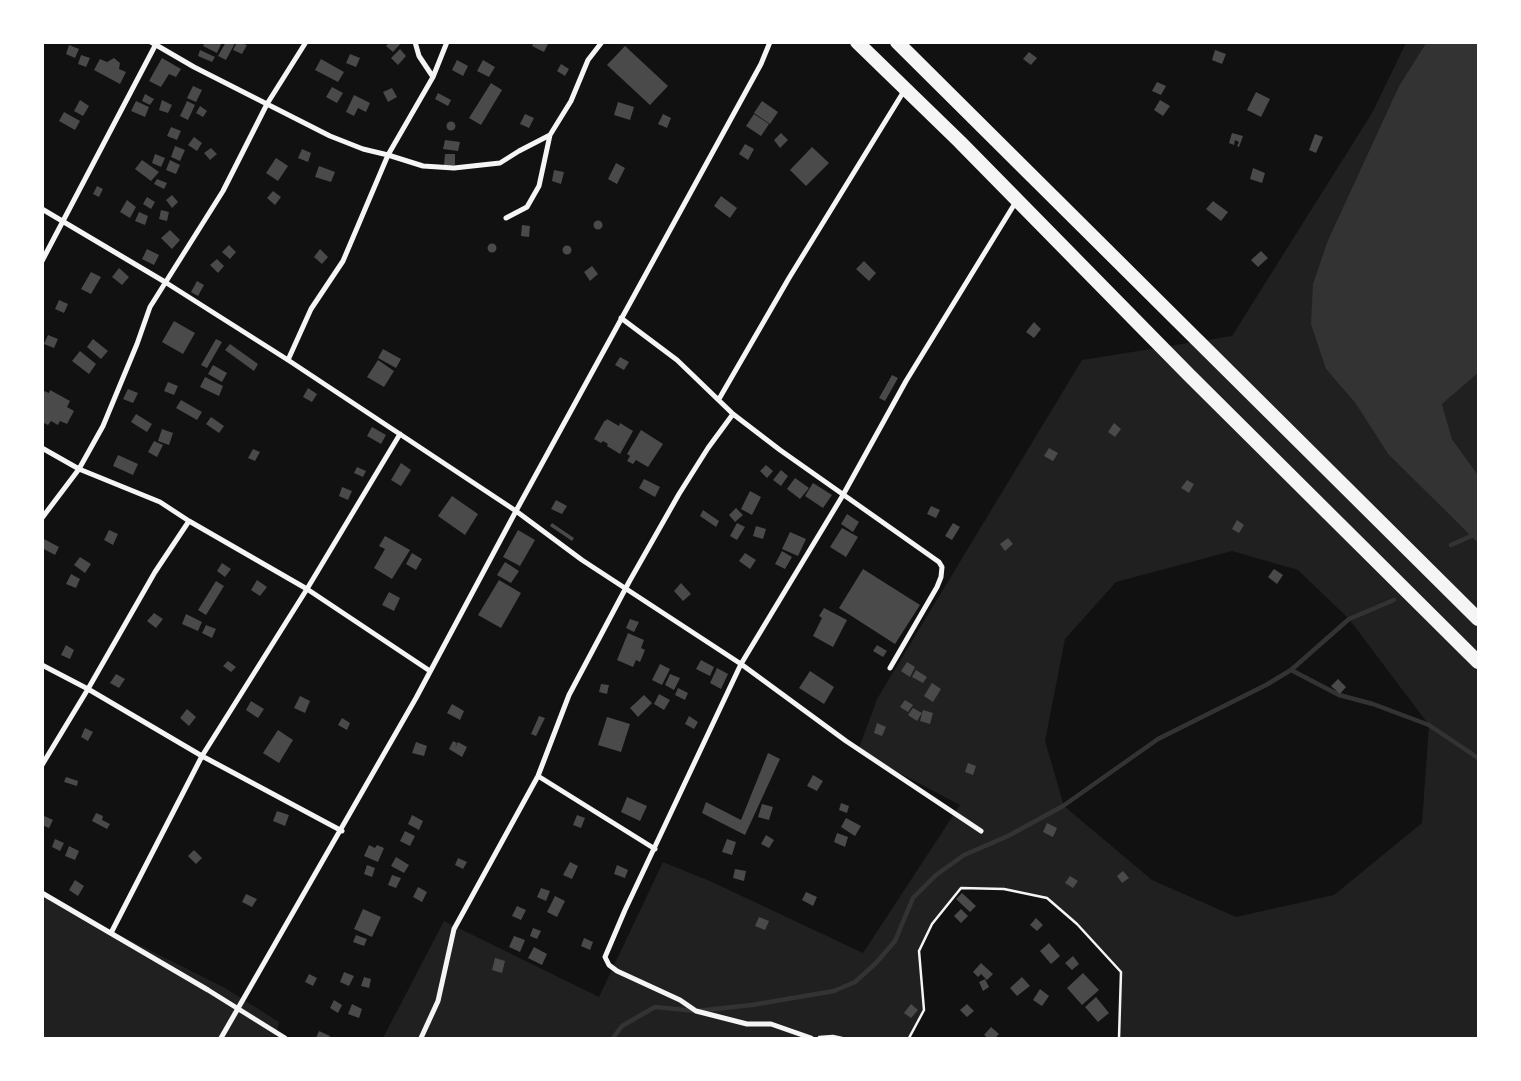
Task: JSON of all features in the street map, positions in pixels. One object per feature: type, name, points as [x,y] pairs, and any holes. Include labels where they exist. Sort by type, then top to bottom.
[{"type":"highway","points":[[857,42],[1478,662]]},
{"type":"highway","points":[[897,42],[1478,620]]},
{"type":"street","points":[[42,518],[79,470],[102,426],[137,344],[150,307],[223,191],[267,104],[306,42]]},
{"type":"street","points":[[415,42],[420,56],[433,77]]},
{"type":"street","points":[[288,360],[311,309],[343,261],[388,155],[433,77],[447,42]]},
{"type":"street","points":[[506,218],[527,208],[539,186],[550,135],[571,101],[588,60],[602,42]]},
{"type":"street","points":[[221,1038],[342,831],[761,64],[770,42]]},
{"type":"street","points":[[42,261],[65,220],[155,43],[330,136],[363,149],[423,166],[454,168],[500,163],[550,135]]},
{"type":"street","points":[[719,399],[789,278],[905,89]]},
{"type":"street","points":[[811,1038],[771,1024],[747,1024],[696,1011],[680,1000],[617,971],[609,965],[605,957],[625,910],[741,664],[843,495],[906,381],[1017,200]]},
{"type":"street","points":[[42,209],[65,220],[288,360],[516,510],[582,560],[741,664],[846,741],[981,831]]},
{"type":"street","points":[[621,318],[677,360],[733,414],[843,495],[933,557],[942,567],[941,577],[937,586],[890,668]]},
{"type":"street","points":[[421,1038],[438,1001],[454,929],[538,776],[569,695],[679,494],[708,448],[733,414]]},
{"type":"street","points":[[111,933],[202,756],[307,589],[400,434]]},
{"type":"street","points":[[42,448],[79,470],[160,502],[189,522],[307,589],[430,671]]},
{"type":"street","points":[[42,765],[155,572],[189,522]]},
{"type":"street","points":[[42,665],[88,689],[202,756],[342,831]]},
{"type":"street","points":[[538,776],[655,849]]},
{"type":"street","points":[[42,893],[285,1038]]},
{"type":"path","points":[[909,1038],[924,1010],[919,951],[932,924],[961,888],[1004,889],[1047,898],[1077,924],[1121,972],[1119,1038]]},
{"type":"shaded area","points":[[1406,43],[1426,43],[1399,86],[1328,240],[1326,369],[1356,404],[1388,454],[1478,543],[1478,1038],[1119,1038],[1121,972],[1077,924],[1047,898],[1004,889],[961,888],[932,924],[919,951],[924,1010],[909,1038],[842,1038],[833,1036],[794,1038],[383,1038],[444,921],[599,997],[663,862],[712,882],[863,953],[960,805],[858,751],[877,699],[1082,360],[1232,336],[1372,113]],"holes":[[[1232,551],[1298,570],[1349,619],[1429,725],[1422,823],[1334,895],[1236,917],[1152,880],[1064,806],[1045,741],[1065,639],[1116,582]]]},
{"type":"shaded area","points":[[1426,43],[1478,43],[1478,373],[1442,404],[1452,439],[1478,475],[1478,543],[1388,454],[1356,404],[1326,369],[1311,324],[1313,284],[1328,240],[1399,86]]},
{"type":"shaded area","points":[[1478,373],[1478,475],[1452,439],[1442,404]]},
{"type":"shaded area","points":[[42,896],[225,988],[279,1022],[275,1038],[43,1038]]},
{"type":"building","points":[[205,42],[222,42],[217,53],[203,46]]},
{"type":"building","points":[[226,42],[235,43],[226,60],[218,56]]},
{"type":"building","points":[[237,42],[247,45],[242,54],[233,50]]},
{"type":"building","points":[[390,42],[402,42],[393,52],[386,46]]},
{"type":"building","points":[[534,42],[548,44],[544,52],[532,46]]},
{"type":"building","points":[[69,45],[79,49],[75,58],[66,54]]},
{"type":"building","points":[[625,46],[668,86],[650,105],[607,65]]},
{"type":"building","points":[[400,49],[406,56],[398,65],[391,58]]},
{"type":"building","points":[[200,50],[215,57],[212,62],[198,56]]},
{"type":"building","points":[[1215,50],[1226,54],[1222,64],[1212,60]]},
{"type":"building","points":[[1029,52],[1037,58],[1031,65],[1023,59]]},
{"type":"building","points":[[350,54],[360,58],[356,67],[346,63]]},
{"type":"building","points":[[81,55],[90,58],[86,67],[78,64]]},
{"type":"building","points":[[114,58],[120,63],[119,69],[126,72],[120,84],[94,70],[100,59],[107,62]]},
{"type":"building","points":[[162,58],[181,69],[176,77],[169,74],[161,87],[149,81]]},
{"type":"building","points":[[321,59],[344,72],[338,82],[315,70]]},
{"type":"building","points":[[457,60],[468,66],[463,76],[452,70]]},
{"type":"building","points":[[483,60],[495,67],[489,77],[477,71]]},
{"type":"building","points":[[561,64],[569,69],[565,76],[557,71]]},
{"type":"building","points":[[1157,82],[1166,86],[1161,95],[1152,91]]},
{"type":"building","points":[[491,83],[502,90],[481,125],[469,118]]},
{"type":"building","points":[[193,86],[202,90],[196,102],[187,98]]},
{"type":"building","points":[[332,87],[343,93],[337,103],[326,97]]},
{"type":"building","points":[[392,88],[397,97],[388,102],[383,92]]},
{"type":"building","points":[[1256,92],[1270,99],[1261,117],[1247,110]]},
{"type":"building","points":[[438,93],[451,100],[448,106],[435,99]]},
{"type":"building","points":[[145,94],[154,99],[150,105],[142,101]]},
{"type":"building","points":[[354,95],[370,103],[366,112],[358,108],[354,116],[346,112]]},
{"type":"building","points":[[80,100],[89,106],[83,116],[74,111]]},
{"type":"building","points":[[162,100],[172,105],[168,113],[159,110]]},
{"type":"building","points":[[1160,100],[1170,106],[1163,116],[1154,110]]},
{"type":"building","points":[[136,101],[149,107],[145,117],[131,111]]},
{"type":"building","points":[[187,101],[195,105],[188,120],[180,116]]},
{"type":"building","points":[[762,101],[778,112],[770,124],[754,113]]},
{"type":"building","points":[[618,102],[634,107],[630,120],[614,115]]},
{"type":"building","points":[[200,106],[207,111],[203,117],[196,113]]},
{"type":"building","points":[[64,112],[80,121],[75,130],[59,121]]},
{"type":"building","points":[[525,114],[534,118],[529,128],[520,124]]},
{"type":"building","points":[[663,114],[671,118],[667,128],[658,124]]},
{"type":"building","points":[[754,114],[769,124],[761,136],[746,126]]},
{"type":"building","points":[[451,121],[456,126],[451,131],[446,126]]},
{"type":"building","points":[[171,127],[181,131],[177,140],[167,136]]},
{"type":"building","points":[[781,133],[788,140],[780,148],[774,140]]},
{"type":"building","points":[[1232,133],[1243,136],[1239,147],[1237,146],[1239,142],[1235,140],[1234,145],[1229,143]]},
{"type":"building","points":[[1315,134],[1323,137],[1316,153],[1309,150]]},
{"type":"building","points":[[194,137],[202,143],[197,151],[188,145]]},
{"type":"building","points":[[445,140],[460,142],[458,151],[443,149]]},
{"type":"building","points":[[745,144],[754,149],[748,160],[739,154]]},
{"type":"building","points":[[175,146],[185,150],[180,161],[171,157]]},
{"type":"building","points":[[812,147],[829,163],[806,186],[790,170]]},
{"type":"building","points":[[211,148],[217,154],[210,160],[204,153]]},
{"type":"building","points":[[302,149],[311,153],[308,162],[298,158]]},
{"type":"building","points":[[155,154],[165,158],[161,167],[152,163]]},
{"type":"building","points":[[445,154],[455,154],[455,165],[444,165]]},
{"type":"building","points":[[276,158],[288,166],[278,181],[266,173]]},
{"type":"building","points":[[142,160],[159,172],[151,181],[135,169]]},
{"type":"building","points":[[170,160],[180,165],[176,174],[166,170]]},
{"type":"building","points":[[616,163],[625,168],[617,184],[608,179]]},
{"type":"building","points":[[319,166],[335,172],[331,182],[315,177]]},
{"type":"building","points":[[1253,168],[1265,173],[1262,183],[1250,179]]},
{"type":"building","points":[[554,170],[564,172],[561,184],[552,181]]},
{"type":"building","points":[[157,179],[167,183],[164,189],[154,184]]},
{"type":"building","points":[[97,186],[103,189],[99,197],[93,194]]},
{"type":"building","points":[[273,191],[281,197],[275,205],[267,198]]},
{"type":"building","points":[[172,195],[178,202],[172,208],[166,200]]},
{"type":"building","points":[[721,196],[737,208],[730,218],[714,206]]},
{"type":"building","points":[[147,197],[155,202],[151,209],[143,204]]},
{"type":"building","points":[[127,200],[136,207],[130,218],[120,212]]},
{"type":"building","points":[[1213,201],[1228,212],[1221,221],[1206,209]]},
{"type":"building","points":[[161,210],[169,212],[167,221],[159,219]]},
{"type":"building","points":[[139,212],[148,216],[145,225],[135,221]]},
{"type":"building","points":[[598,220],[603,225],[598,230],[593,225]]},
{"type":"building","points":[[522,225],[530,226],[529,237],[521,236]]},
{"type":"building","points":[[170,230],[180,240],[172,249],[161,238]]},
{"type":"building","points":[[492,243],[497,248],[492,253],[487,248]]},
{"type":"building","points":[[229,245],[236,252],[230,259],[222,252]]},
{"type":"building","points":[[567,245],[572,250],[567,255],[562,250]]},
{"type":"building","points":[[147,249],[159,255],[154,265],[142,259]]},
{"type":"building","points":[[320,249],[328,257],[322,264],[314,257]]},
{"type":"building","points":[[1261,251],[1268,258],[1258,267],[1251,260]]},
{"type":"building","points":[[217,259],[224,266],[218,273],[210,265]]},
{"type":"building","points":[[864,261],[876,273],[869,281],[856,269]]},
{"type":"building","points":[[592,266],[598,274],[590,281],[584,272]]},
{"type":"building","points":[[119,268],[129,277],[122,285],[112,277]]},
{"type":"building","points":[[91,272],[101,277],[91,294],[81,289]]},
{"type":"building","points":[[197,281],[204,285],[198,296],[191,292]]},
{"type":"building","points":[[59,300],[68,304],[64,313],[55,309]]},
{"type":"building","points":[[174,321],[195,333],[183,354],[162,342]]},
{"type":"building","points":[[1034,322],[1041,329],[1034,338],[1026,332]]},
{"type":"building","points":[[48,335],[58,339],[54,348],[44,344]]},
{"type":"building","points":[[93,339],[108,351],[101,359],[87,347]]},
{"type":"building","points":[[216,339],[222,342],[207,368],[201,365]]},
{"type":"building","points":[[230,344],[258,364],[254,371],[225,350]]},
{"type":"building","points":[[383,349],[401,359],[396,368],[378,358]]},
{"type":"building","points":[[80,351],[96,364],[89,374],[72,361]]},
{"type":"building","points":[[620,357],[629,362],[624,370],[615,365]]},
{"type":"building","points":[[378,360],[394,371],[384,387],[367,377]]},
{"type":"building","points":[[213,365],[227,373],[222,382],[208,374]]},
{"type":"building","points":[[892,375],[898,378],[885,401],[879,398]]},
{"type":"building","points":[[205,377],[223,386],[219,396],[200,387]]},
{"type":"building","points":[[168,382],[178,386],[174,395],[164,391]]},
{"type":"building","points":[[308,388],[317,394],[312,402],[303,397]]},
{"type":"building","points":[[128,389],[138,393],[133,403],[123,399]]},
{"type":"building","points":[[42,390],[49,393],[50,390],[70,401],[67,407],[74,411],[67,424],[60,421],[58,425],[51,421],[48,425],[42,422]]},
{"type":"building","points":[[181,400],[202,412],[197,420],[176,408]]},
{"type":"building","points":[[136,414],[152,424],[147,432],[131,422]]},
{"type":"building","points":[[211,417],[224,426],[219,433],[206,424]]},
{"type":"building","points":[[607,419],[619,426],[620,423],[633,431],[620,454],[607,446],[608,444],[603,441],[601,443],[594,439]]},
{"type":"building","points":[[1114,423],[1121,429],[1115,437],[1108,432]]},
{"type":"building","points":[[372,427],[386,435],[381,444],[367,436]]},
{"type":"building","points":[[162,429],[173,433],[169,445],[158,441]]},
{"type":"building","points":[[641,430],[663,444],[648,467],[636,460],[633,464],[627,461],[630,456],[627,454]]},
{"type":"building","points":[[154,441],[163,445],[157,457],[148,452]]},
{"type":"building","points":[[1049,448],[1058,453],[1053,461],[1044,456]]},
{"type":"building","points":[[253,449],[260,452],[255,461],[248,458]]},
{"type":"building","points":[[118,455],[138,464],[133,475],[113,466]]},
{"type":"building","points":[[401,463],[411,470],[401,486],[391,480]]},
{"type":"building","points":[[766,465],[773,471],[767,478],[760,471]]},
{"type":"building","points":[[357,467],[366,471],[363,477],[354,473]]},
{"type":"building","points":[[781,470],[788,476],[781,486],[773,480]]},
{"type":"building","points":[[795,478],[809,488],[800,499],[787,489]]},
{"type":"building","points":[[644,479],[660,487],[655,497],[639,488]]},
{"type":"building","points":[[1187,480],[1194,484],[1189,493],[1181,488]]},
{"type":"building","points":[[813,483],[832,495],[823,508],[805,496]]},
{"type":"building","points":[[342,487],[352,491],[348,500],[339,496]]},
{"type":"building","points":[[750,491],[761,497],[752,515],[741,509]]},
{"type":"building","points":[[452,496],[478,514],[465,535],[438,516]]},
{"type":"building","points":[[556,500],[567,506],[562,514],[551,509]]},
{"type":"building","points":[[931,506],[940,510],[936,518],[927,514]]},
{"type":"building","points":[[736,508],[743,515],[735,522],[729,515]]},
{"type":"building","points":[[703,510],[719,521],[716,527],[700,516]]},
{"type":"building","points":[[847,514],[859,522],[853,532],[841,524]]},
{"type":"building","points":[[1237,520],[1244,525],[1239,533],[1232,529]]},
{"type":"building","points":[[552,523],[574,538],[572,541],[550,526]]},
{"type":"building","points":[[737,523],[745,527],[737,540],[730,536]]},
{"type":"building","points":[[953,523],[960,527],[952,540],[945,536]]},
{"type":"building","points":[[756,526],[766,529],[763,539],[753,536]]},
{"type":"building","points":[[842,528],[858,537],[846,557],[830,547]]},
{"type":"building","points":[[109,530],[118,534],[113,545],[104,540]]},
{"type":"building","points":[[518,530],[535,540],[520,566],[503,557]]},
{"type":"building","points":[[790,532],[806,539],[798,556],[782,549]]},
{"type":"building","points":[[385,536],[410,550],[392,579],[374,568],[385,549],[379,546]]},
{"type":"building","points":[[1008,538],[1013,544],[1005,551],[1000,544]]},
{"type":"building","points":[[44,539],[59,547],[55,555],[42,548]]},
{"type":"building","points":[[782,551],[792,557],[785,569],[775,564]]},
{"type":"building","points":[[412,553],[422,559],[416,570],[406,564]]},
{"type":"building","points":[[745,553],[756,560],[750,569],[739,561]]},
{"type":"building","points":[[80,557],[91,564],[85,573],[74,565]]},
{"type":"building","points":[[505,562],[519,571],[511,583],[497,575]]},
{"type":"building","points":[[222,563],[231,569],[225,577],[217,571]]},
{"type":"building","points":[[863,569],[920,605],[895,644],[839,608]]},
{"type":"building","points":[[1274,569],[1283,575],[1277,584],[1268,577]]},
{"type":"building","points":[[71,574],[80,579],[76,588],[66,584]]},
{"type":"building","points":[[257,580],[267,587],[260,596],[251,590]]},
{"type":"building","points":[[499,580],[521,593],[501,628],[478,615]]},
{"type":"building","points":[[216,581],[224,586],[206,615],[198,610]]},
{"type":"building","points":[[681,583],[691,594],[683,601],[674,591]]},
{"type":"building","points":[[389,592],[400,598],[394,611],[382,605]]},
{"type":"building","points":[[824,608],[847,620],[833,647],[813,636],[822,618],[819,616]]},
{"type":"building","points":[[154,613],[163,619],[156,628],[147,621]]},
{"type":"building","points":[[186,614],[202,622],[198,631],[182,624]]},
{"type":"building","points":[[630,619],[639,622],[634,632],[626,628]]},
{"type":"building","points":[[206,625],[216,629],[212,638],[202,633]]},
{"type":"building","points":[[628,633],[644,640],[641,648],[645,650],[640,662],[636,660],[633,667],[617,660]]},
{"type":"building","points":[[66,645],[74,650],[70,659],[61,655]]},
{"type":"building","points":[[877,645],[887,651],[883,657],[873,651]]},
{"type":"building","points":[[701,660],[714,667],[710,676],[696,669]]},
{"type":"building","points":[[228,661],[236,667],[231,672],[223,666]]},
{"type":"building","points":[[907,662],[915,667],[910,677],[901,671]]},
{"type":"building","points":[[660,664],[670,669],[662,685],[652,680]]},
{"type":"building","points":[[717,668],[728,674],[721,689],[710,683]]},
{"type":"building","points":[[916,670],[927,677],[923,683],[912,677]]},
{"type":"building","points":[[810,671],[834,687],[824,704],[799,688]]},
{"type":"building","points":[[116,674],[125,679],[119,688],[110,683]]},
{"type":"building","points":[[670,674],[680,678],[674,690],[665,685]]},
{"type":"building","points":[[1338,679],[1346,687],[1340,694],[1331,686]]},
{"type":"building","points":[[932,683],[941,689],[933,702],[924,696]]},
{"type":"building","points":[[601,684],[609,685],[607,694],[599,692]]},
{"type":"building","points":[[678,688],[688,693],[685,700],[675,695]]},
{"type":"building","points":[[659,694],[670,700],[664,710],[654,704]]},
{"type":"building","points":[[644,695],[652,703],[638,717],[630,708]]},
{"type":"building","points":[[300,696],[310,701],[305,713],[294,708]]},
{"type":"building","points":[[905,700],[913,705],[908,712],[900,707]]},
{"type":"building","points":[[251,701],[264,709],[258,718],[246,710]]},
{"type":"building","points":[[452,704],[464,711],[460,720],[447,713]]},
{"type":"building","points":[[913,708],[922,713],[917,721],[908,715]]},
{"type":"building","points":[[187,709],[196,717],[189,726],[180,718]]},
{"type":"building","points":[[923,710],[933,713],[930,724],[920,721]]},
{"type":"building","points":[[539,716],[545,718],[536,736],[531,734]]},
{"type":"building","points":[[689,716],[698,722],[694,729],[685,724]]},
{"type":"building","points":[[607,717],[630,724],[621,752],[598,745]]},
{"type":"building","points":[[342,718],[350,723],[347,730],[338,725]]},
{"type":"building","points":[[877,723],[886,727],[882,736],[874,733]]},
{"type":"building","points":[[85,728],[93,732],[88,741],[81,737]]},
{"type":"building","points":[[278,730],[293,740],[279,763],[263,753]]},
{"type":"building","points":[[453,741],[457,743],[455,748],[458,742],[467,747],[462,757],[449,749]]},
{"type":"building","points":[[416,742],[427,746],[424,756],[412,753]]},
{"type":"building","points":[[768,753],[780,759],[745,835],[702,813],[706,802],[741,820]]},
{"type":"building","points":[[968,763],[976,766],[973,775],[965,772]]},
{"type":"building","points":[[813,775],[823,781],[817,791],[807,786]]},
{"type":"building","points":[[66,777],[78,781],[77,786],[64,782]]},
{"type":"building","points":[[627,797],[647,806],[640,821],[621,812]]},
{"type":"building","points":[[841,803],[849,806],[847,813],[839,810]]},
{"type":"building","points":[[762,804],[773,807],[769,820],[758,817]]},
{"type":"building","points":[[277,811],[289,815],[285,826],[273,821]]},
{"type":"building","points":[[96,813],[103,816],[102,820],[110,824],[107,829],[92,821]]},
{"type":"building","points":[[42,815],[53,820],[49,828],[42,825]]},
{"type":"building","points":[[412,815],[423,821],[419,830],[408,824]]},
{"type":"building","points":[[577,815],[585,818],[581,828],[573,825]]},
{"type":"building","points":[[846,818],[861,826],[855,836],[841,827]]},
{"type":"building","points":[[1047,823],[1057,828],[1053,837],[1043,832]]},
{"type":"building","points":[[405,831],[415,836],[410,846],[400,841]]},
{"type":"building","points":[[837,833],[848,837],[845,847],[834,842]]},
{"type":"building","points":[[766,835],[774,840],[769,848],[761,844]]},
{"type":"building","points":[[55,839],[64,843],[60,851],[52,847]]},
{"type":"building","points":[[727,839],[736,842],[732,855],[722,852]]},
{"type":"building","points":[[369,845],[375,848],[377,845],[384,848],[378,862],[364,856]]},
{"type":"building","points":[[69,846],[79,851],[75,860],[65,856]]},
{"type":"building","points":[[194,850],[202,858],[196,864],[188,856]]},
{"type":"building","points":[[396,857],[409,865],[404,873],[391,866]]},
{"type":"building","points":[[458,858],[467,862],[463,869],[455,865]]},
{"type":"building","points":[[570,862],[578,866],[572,879],[563,875]]},
{"type":"building","points":[[367,865],[375,868],[372,877],[364,874]]},
{"type":"building","points":[[617,865],[628,870],[625,878],[614,874]]},
{"type":"building","points":[[735,869],[746,871],[744,881],[733,878]]},
{"type":"building","points":[[1123,871],[1129,878],[1122,883],[1117,876]]},
{"type":"building","points":[[392,875],[401,878],[396,888],[388,885]]},
{"type":"building","points":[[1070,876],[1078,881],[1073,888],[1065,883]]},
{"type":"building","points":[[75,880],[84,886],[78,896],[69,890]]},
{"type":"building","points":[[418,887],[427,892],[422,902],[413,897]]},
{"type":"building","points":[[541,888],[550,891],[546,901],[537,897]]},
{"type":"building","points":[[806,892],[817,897],[813,906],[802,900]]},
{"type":"building","points":[[962,893],[976,906],[970,912],[956,899]]},
{"type":"building","points":[[246,894],[257,899],[252,907],[242,902]]},
{"type":"building","points":[[555,896],[565,901],[557,917],[547,912]]},
{"type":"building","points":[[517,906],[526,910],[521,920],[512,916]]},
{"type":"building","points":[[363,909],[381,917],[372,937],[354,929]]},
{"type":"building","points":[[961,909],[968,916],[961,923],[954,916]]},
{"type":"building","points":[[759,917],[769,921],[765,930],[755,926]]},
{"type":"building","points":[[1036,918],[1043,925],[1037,931],[1030,925]]},
{"type":"building","points":[[533,928],[541,931],[537,939],[530,936]]},
{"type":"building","points":[[356,935],[367,939],[364,946],[353,942]]},
{"type":"building","points":[[514,936],[525,940],[520,952],[509,947]]},
{"type":"building","points":[[584,938],[593,942],[590,950],[581,946]]},
{"type":"building","points":[[1049,943],[1060,956],[1051,964],[1040,951]]},
{"type":"building","points":[[534,947],[547,954],[542,965],[528,958]]},
{"type":"building","points":[[1073,956],[1079,964],[1072,970],[1065,963]]},
{"type":"building","points":[[495,958],[505,961],[502,973],[492,970]]},
{"type":"building","points":[[981,963],[993,974],[987,980],[981,974],[978,977],[973,972]]},
{"type":"building","points":[[344,972],[354,976],[349,986],[340,982]]},
{"type":"building","points":[[1083,973],[1099,990],[1082,1005],[1067,988]]},
{"type":"building","points":[[309,974],[317,978],[313,986],[305,982]]},
{"type":"building","points":[[364,977],[371,979],[369,988],[361,986]]},
{"type":"building","points":[[1022,977],[1030,986],[1017,996],[1010,988]]},
{"type":"building","points":[[985,979],[989,987],[983,991],[979,982]]},
{"type":"building","points":[[1040,989],[1049,996],[1042,1006],[1033,1000]]},
{"type":"building","points":[[1096,997],[1109,1013],[1098,1022],[1085,1007]]},
{"type":"building","points":[[334,1000],[342,1005],[338,1013],[330,1008]]},
{"type":"building","points":[[352,1004],[362,1009],[359,1018],[348,1014]]},
{"type":"building","points":[[911,1004],[918,1010],[911,1018],[904,1013]]},
{"type":"building","points":[[967,1004],[974,1011],[967,1017],[960,1010]]},
{"type":"building","points":[[991,1027],[999,1034],[995,1038],[988,1038],[984,1035]]},
{"type":"building","points":[[319,1031],[330,1036],[329,1038],[316,1038]]},
{"type":"waterway","points":[[1451,545],[1478,533]]},
{"type":"waterway","points":[[613,1038],[622,1026],[655,1007],[696,1011],[752,1005],[834,991],[855,982],[876,963],[895,941],[913,898],[936,875],[964,855],[1008,836],[1063,806],[1158,739],[1266,685],[1291,670],[1349,619],[1394,600]]},
{"type":"waterway","points":[[1291,670],[1339,695],[1373,704],[1429,725],[1478,758]]}]
